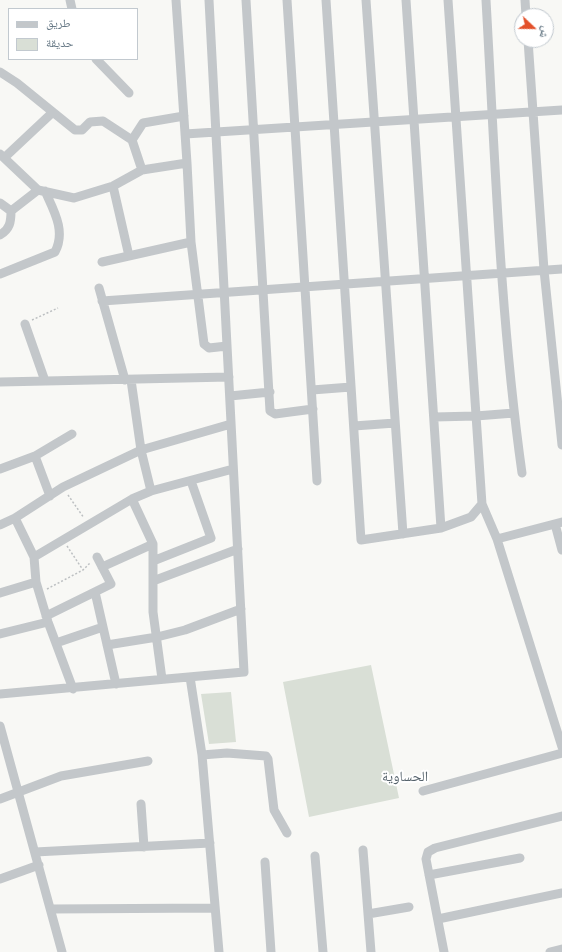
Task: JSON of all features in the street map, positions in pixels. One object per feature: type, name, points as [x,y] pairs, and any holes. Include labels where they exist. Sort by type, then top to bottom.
[{"type":"street","points":[[176,0],[187,163],[190,242],[196,294],[204,344],[209,348],[227,346]]},
{"type":"street","points":[[0,694],[73,689],[244,672],[209,0]]},
{"type":"street","points":[[246,0],[270,411],[275,414],[313,409]]},
{"type":"street","points":[[287,0],[317,481]]},
{"type":"street","points":[[326,0],[361,540],[441,528],[471,517],[482,504]]},
{"type":"street","points":[[366,0],[402,534]]},
{"type":"street","points":[[406,0],[441,528]]},
{"type":"street","points":[[448,0],[482,504],[497,539],[559,721],[562,747]]},
{"type":"street","points":[[486,0],[501,273],[514,412],[522,473]]},
{"type":"street","points":[[529,48],[544,270],[560,407],[562,445]]},
{"type":"street","points":[[97,60],[129,93]]},
{"type":"street","points":[[0,72],[78,131],[82,130],[90,122],[103,120],[132,140],[142,170]]},
{"type":"street","points":[[185,134],[562,110]]},
{"type":"street","points":[[0,274],[55,252],[59,244],[59,224],[42,191],[2,156],[53,112]]},
{"type":"street","points":[[132,140],[143,123],[184,116]]},
{"type":"street","points":[[11,210],[42,191],[74,198],[113,186],[142,170],[187,163]]},
{"type":"street","points":[[113,186],[129,256]]},
{"type":"street","points":[[0,203],[11,210]]},
{"type":"street","points":[[0,235],[6,232],[11,224],[11,210]]},
{"type":"street","points":[[102,262],[190,242]]},
{"type":"street","points":[[102,301],[562,269]]},
{"type":"street","points":[[99,288],[128,380],[141,450],[151,491]]},
{"type":"street","points":[[25,324],[45,380]]},
{"type":"street","points":[[0,381],[128,380],[229,377]]},
{"type":"street","points":[[312,390],[351,387]]},
{"type":"street","points":[[230,396],[270,392]]},
{"type":"street","points":[[434,417],[476,416],[514,412]]},
{"type":"street","points":[[354,426],[395,423]]},
{"type":"street","points":[[0,525],[15,518],[63,487],[141,450],[231,424]]},
{"type":"street","points":[[0,469],[35,456],[72,434]]},
{"type":"street","points":[[35,456],[50,496]]},
{"type":"street","points":[[34,557],[132,499],[151,491],[234,469]]},
{"type":"street","points":[[153,561],[211,538],[191,481]]},
{"type":"street","points":[[132,499],[153,544],[153,612],[162,679]]},
{"type":"street","points":[[15,518],[34,557],[36,582],[47,619],[73,689]]},
{"type":"street","points":[[497,539],[558,523],[562,550]]},
{"type":"street","points":[[102,567],[153,544]]},
{"type":"street","points":[[153,581],[238,549]]},
{"type":"street","points":[[0,634],[47,619],[111,584],[97,557]]},
{"type":"street","points":[[0,593],[36,582]]},
{"type":"street","points":[[95,592],[116,684]]},
{"type":"street","points":[[107,645],[157,637],[184,630],[241,609]]},
{"type":"street","points":[[56,643],[103,627]]},
{"type":"street","points":[[190,677],[202,755],[220,952]]},
{"type":"street","points":[[0,726],[62,952]]},
{"type":"street","points":[[202,755],[227,753],[266,756],[275,815],[287,833]]},
{"type":"street","points":[[423,791],[562,753]]},
{"type":"street","points":[[0,799],[61,776],[148,761]]},
{"type":"street","points":[[140,804],[144,847]]},
{"type":"street","points":[[444,952],[426,859],[428,852],[435,848],[562,816]]},
{"type":"street","points":[[35,852],[210,843]]},
{"type":"street","points":[[363,850],[371,952]]},
{"type":"street","points":[[315,856],[324,952]]},
{"type":"street","points":[[429,875],[520,858]]},
{"type":"street","points":[[265,862],[272,952]]},
{"type":"street","points":[[0,879],[39,865]]},
{"type":"street","points":[[438,919],[562,893]]},
{"type":"street","points":[[368,914],[409,907]]},
{"type":"street","points":[[51,909],[215,908]]},
{"type":"street","points":[[550,952],[562,949]]},
{"type":"path","points":[[25,324],[58,308]]},
{"type":"path","points":[[63,487],[88,525]]},
{"type":"path","points":[[63,540],[83,570]]},
{"type":"path","points":[[40,593],[83,570],[97,557]]},
{"type":"green space","points":[[371,665],[399,798],[309,817],[283,682]]},
{"type":"green space","points":[[231,692],[236,742],[209,744],[201,694]]},
{"type":"district","name":"الحساوية","points":[[405,777]]}]
